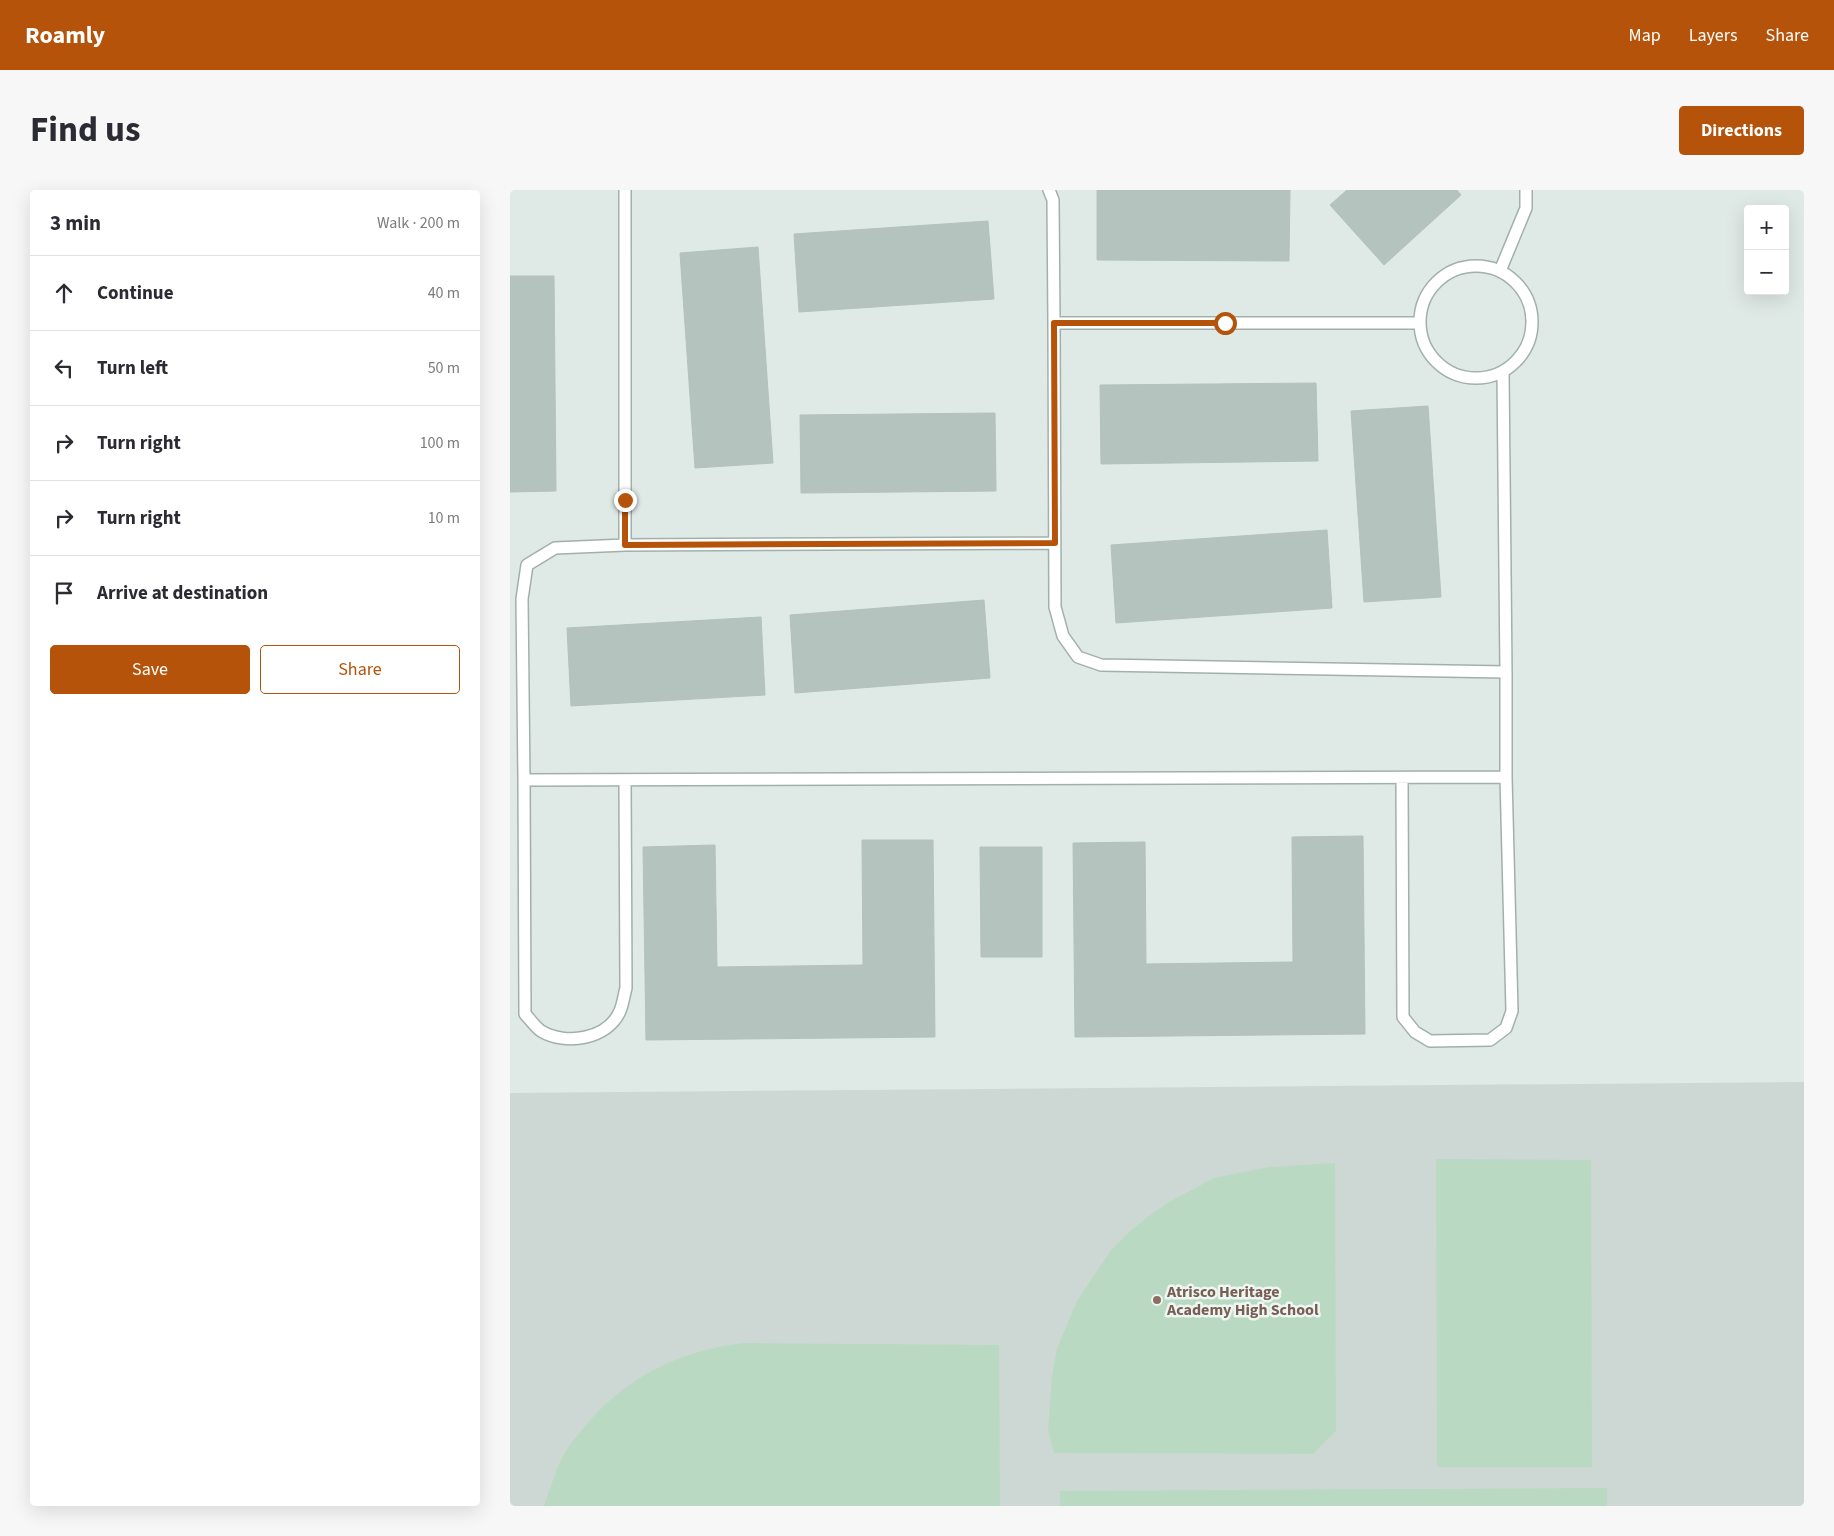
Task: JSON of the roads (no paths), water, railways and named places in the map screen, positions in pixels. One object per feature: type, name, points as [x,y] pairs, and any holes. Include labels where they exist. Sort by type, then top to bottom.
[{"type":"lane","points":[[625,190],[625,545]]},
{"type":"lane","points":[[1049,190],[1054,200],[1055,607],[1063,636],[1078,657],[1101,665],[1506,672]]},
{"type":"lane","points":[[1500,271],[1526,208],[1526,190]]},
{"type":"lane","points":[[1481,265],[1500,271],[1514,281],[1525,295],[1531,311],[1532,329],[1527,346],[1517,360],[1503,372],[1485,378],[1466,378],[1448,371],[1432,359],[1423,342],[1419,323],[1422,304],[1431,287],[1445,274],[1462,267],[1481,265]]},
{"type":"lane","points":[[1054,323],[1419,323]]},
{"type":"lane","points":[[1402,778],[1403,1017],[1415,1032],[1430,1041],[1490,1040],[1506,1028],[1512,1010],[1506,777],[1503,372]]},
{"type":"lane","points":[[625,780],[626,988],[620,1012],[605,1029],[584,1038],[559,1038],[540,1030],[525,1014],[522,599],[527,564],[555,548],[625,545],[1055,543]]},
{"type":"lane","points":[[524,780],[1506,777]]},
{"type":"place","name":"Atrisco Heritage Academy High School","points":[[1157,1300]]}]
